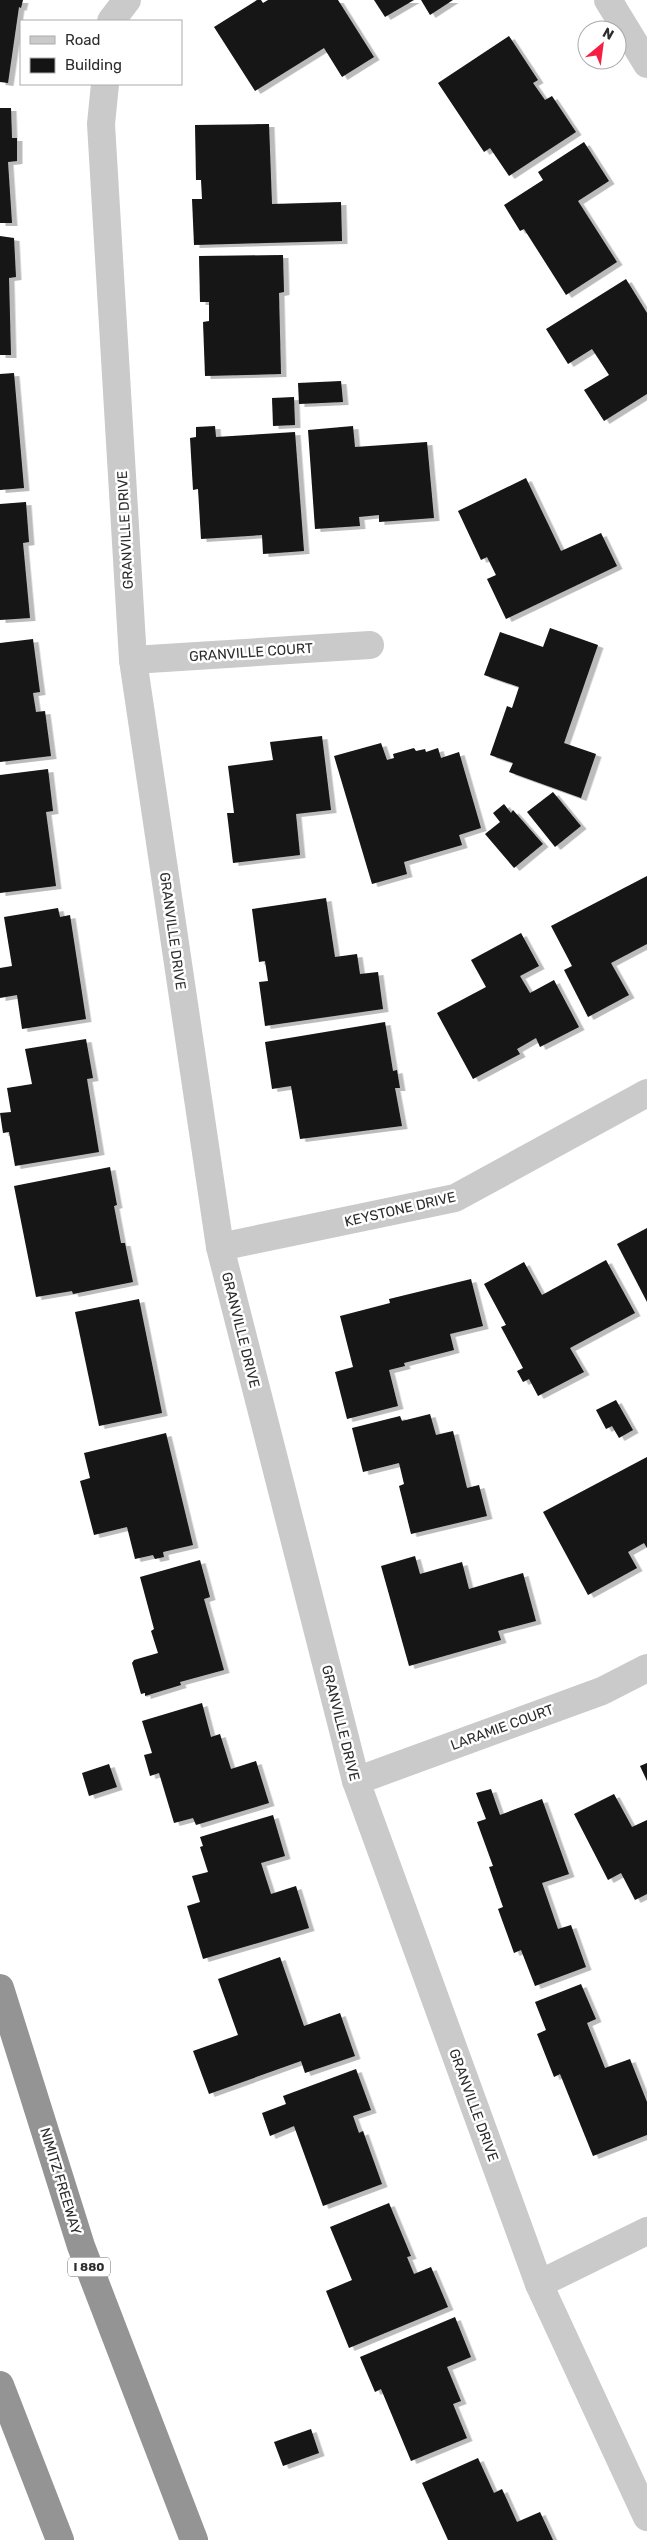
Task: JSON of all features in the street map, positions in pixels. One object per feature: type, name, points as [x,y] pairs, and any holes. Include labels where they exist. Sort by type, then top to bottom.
[{"type":"highway","name":"NIMITZ FREEWAY","points":[[0,1988],[81,2246],[194,2540]]},
{"type":"highway","points":[[0,2385],[60,2540]]},
{"type":"street","points":[[112,20],[127,0]]},
{"type":"street","points":[[608,0],[647,64]]},
{"type":"street","name":"GRANVILLE DRIVE","points":[[105,85],[101,124],[133,660],[220,1248],[356,1782],[540,2284],[647,2517]]},
{"type":"street","name":"GRANVILLE COURT","points":[[133,660],[370,645]]},
{"type":"street","name":"KEYSTONE DRIVE","points":[[220,1248],[455,1198],[647,1093]]},
{"type":"street","name":"LARAMIE COURT","points":[[356,1782],[602,1691],[647,1668]]},
{"type":"street","points":[[540,2284],[647,2231]]},
{"type":"building","points":[[0,0],[23,0],[21,8],[19,7],[8,83],[0,82]]},
{"type":"building","points":[[257,0],[261,0],[263,3],[268,0],[338,0],[374,57],[342,77],[324,48],[255,91],[214,27]]},
{"type":"building","points":[[374,0],[414,0],[385,17]]},
{"type":"building","points":[[421,0],[453,0],[430,15]]},
{"type":"building","points":[[509,36],[538,80],[533,83],[545,100],[552,96],[576,132],[509,176],[490,148],[484,152],[438,83]]},
{"type":"building","points":[[0,108],[11,108],[12,138],[17,138],[17,161],[8,162],[12,223],[0,223]]},
{"type":"building","points":[[269,124],[272,204],[341,202],[342,241],[194,245],[192,199],[202,199],[201,180],[196,180],[195,125]]},
{"type":"building","points":[[584,142],[609,181],[578,201],[617,262],[566,295],[524,229],[520,231],[504,205],[543,180],[538,172]]},
{"type":"building","points":[[0,236],[14,238],[16,277],[9,278],[11,355],[0,355]]},
{"type":"building","points":[[283,255],[284,292],[279,293],[281,374],[205,376],[203,322],[209,321],[209,302],[200,302],[199,256]]},
{"type":"building","points":[[626,279],[647,313],[647,394],[604,421],[584,390],[609,375],[592,349],[568,364],[546,329]]},
{"type":"building","points":[[14,373],[24,488],[0,490],[0,374]]},
{"type":"building","points":[[341,381],[343,402],[299,404],[298,383]]},
{"type":"building","points":[[294,397],[295,425],[273,426],[272,398]]},
{"type":"building","points":[[215,426],[216,437],[295,432],[304,551],[263,554],[262,535],[201,539],[198,489],[193,490],[190,438],[196,437],[196,427]]},
{"type":"building","points":[[353,426],[355,447],[427,442],[434,518],[379,522],[379,515],[359,517],[360,526],[315,529],[308,430]]},
{"type":"building","points":[[526,478],[561,551],[601,533],[617,566],[506,619],[487,579],[496,575],[487,557],[481,560],[458,511]]},
{"type":"building","points":[[26,502],[29,542],[23,543],[30,618],[0,620],[0,504]]},
{"type":"building","points":[[550,628],[598,645],[564,743],[596,754],[581,798],[509,772],[513,763],[490,755],[507,706],[512,708],[519,687],[484,675],[500,632],[543,647]]},
{"type":"building","points":[[33,639],[40,692],[33,693],[36,712],[45,711],[51,756],[0,762],[0,643]]},
{"type":"building","points":[[322,736],[331,810],[296,814],[300,855],[233,863],[227,813],[234,813],[228,766],[273,760],[270,742]]},
{"type":"building","points":[[381,743],[387,760],[394,758],[393,754],[414,748],[416,751],[425,749],[426,752],[438,748],[441,758],[459,752],[481,828],[459,835],[462,845],[404,862],[407,874],[372,884],[334,756]]},
{"type":"building","points":[[48,769],[53,811],[46,812],[56,886],[0,893],[0,775]]},
{"type":"building","points":[[553,792],[581,826],[555,847],[527,812]]},
{"type":"building","points":[[504,804],[511,813],[513,810],[543,844],[514,868],[485,834],[500,822],[493,813]]},
{"type":"building","points":[[647,876],[647,944],[611,963],[629,995],[588,1017],[564,970],[572,966],[551,926]]},
{"type":"building","points":[[326,898],[335,957],[357,954],[360,974],[378,972],[383,1009],[265,1026],[259,982],[268,981],[265,961],[259,962],[252,909]]},
{"type":"building","points":[[58,908],[60,917],[70,915],[86,1019],[22,1029],[17,995],[0,998],[0,968],[12,966],[4,917]]},
{"type":"building","points":[[521,933],[539,966],[520,976],[530,993],[554,980],[579,1027],[540,1047],[536,1038],[517,1049],[520,1054],[473,1079],[437,1013],[486,987],[471,960]]},
{"type":"building","points":[[385,1022],[393,1071],[397,1070],[400,1088],[395,1088],[402,1126],[300,1139],[291,1086],[272,1089],[265,1042]]},
{"type":"building","points":[[86,1039],[93,1078],[87,1079],[99,1152],[15,1166],[9,1132],[3,1133],[0,1113],[11,1112],[7,1088],[32,1084],[25,1049]]},
{"type":"building","points":[[110,1167],[117,1205],[114,1206],[121,1243],[125,1243],[133,1282],[73,1294],[72,1291],[36,1297],[14,1186]]},
{"type":"building","points":[[647,1228],[647,1302],[617,1244]]},
{"type":"building","points":[[606,1260],[635,1313],[570,1348],[584,1372],[538,1396],[529,1379],[523,1382],[517,1371],[523,1368],[501,1327],[506,1325],[484,1284],[524,1262],[542,1295]]},
{"type":"building","points":[[471,1279],[483,1326],[450,1334],[454,1350],[404,1363],[405,1366],[389,1370],[398,1406],[347,1419],[335,1372],[353,1367],[340,1316],[390,1303],[389,1299]]},
{"type":"building","points":[[139,1299],[162,1413],[99,1426],[75,1312]]},
{"type":"building","points":[[616,1400],[633,1430],[619,1438],[612,1426],[606,1429],[596,1410]]},
{"type":"building","points":[[430,1414],[436,1435],[453,1431],[467,1488],[479,1485],[487,1516],[411,1534],[399,1486],[404,1484],[399,1463],[363,1472],[352,1428],[400,1416],[402,1421]]},
{"type":"building","points":[[166,1433],[193,1545],[163,1552],[164,1557],[155,1559],[153,1555],[135,1559],[127,1527],[94,1535],[80,1481],[90,1478],[84,1453]]},
{"type":"building","points":[[647,1457],[647,1548],[644,1543],[628,1552],[637,1568],[588,1595],[543,1512]]},
{"type":"building","points":[[415,1556],[420,1574],[462,1562],[469,1589],[523,1573],[536,1621],[498,1631],[501,1640],[409,1666],[381,1566]]},
{"type":"building","points":[[200,1560],[210,1597],[204,1599],[224,1670],[180,1682],[181,1685],[145,1696],[145,1693],[141,1694],[132,1663],[134,1660],[158,1653],[151,1631],[154,1629],[140,1577]]},
{"type":"building","points":[[202,1703],[211,1737],[220,1734],[231,1769],[256,1761],[269,1803],[196,1825],[193,1818],[174,1823],[159,1773],[150,1776],[144,1755],[152,1753],[142,1721]]},
{"type":"building","points":[[647,1763],[647,1781],[640,1766]]},
{"type":"building","points":[[109,1764],[117,1787],[89,1796],[82,1773]]},
{"type":"building","points":[[491,1789],[500,1815],[542,1799],[569,1874],[542,1883],[558,1929],[571,1925],[586,1967],[535,1986],[521,1950],[514,1953],[498,1909],[503,1907],[489,1867],[493,1866],[477,1822],[486,1819],[476,1793]]},
{"type":"building","points":[[614,1794],[632,1827],[647,1820],[647,1894],[635,1900],[621,1873],[608,1880],[574,1814]]},
{"type":"building","points":[[273,1815],[285,1856],[261,1863],[271,1894],[296,1886],[309,1928],[203,1959],[187,1906],[200,1902],[192,1876],[208,1872],[200,1847],[203,1846],[200,1837]]},
{"type":"building","points":[[280,1957],[304,2026],[340,2013],[355,2056],[305,2073],[301,2061],[209,2094],[193,2051],[238,2035],[218,1979]]},
{"type":"building","points":[[581,1984],[596,2019],[587,2023],[605,2068],[630,2059],[647,2102],[647,2135],[593,2156],[560,2074],[554,2077],[537,2034],[546,2030],[535,2002]]},
{"type":"building","points":[[356,2069],[371,2110],[353,2116],[359,2133],[363,2131],[382,2184],[323,2206],[294,2126],[270,2136],[262,2113],[286,2104],[283,2096]]},
{"type":"building","points":[[389,2203],[411,2256],[407,2257],[414,2274],[431,2267],[448,2307],[349,2348],[326,2291],[352,2280],[330,2227]]},
{"type":"building","points":[[455,2317],[471,2357],[447,2367],[461,2401],[453,2404],[467,2438],[411,2461],[381,2389],[375,2392],[360,2357]]},
{"type":"building","points":[[311,2429],[319,2453],[283,2466],[274,2442]]},
{"type":"building","points":[[478,2458],[494,2493],[502,2489],[517,2522],[540,2512],[553,2540],[448,2540],[422,2483]]}]
